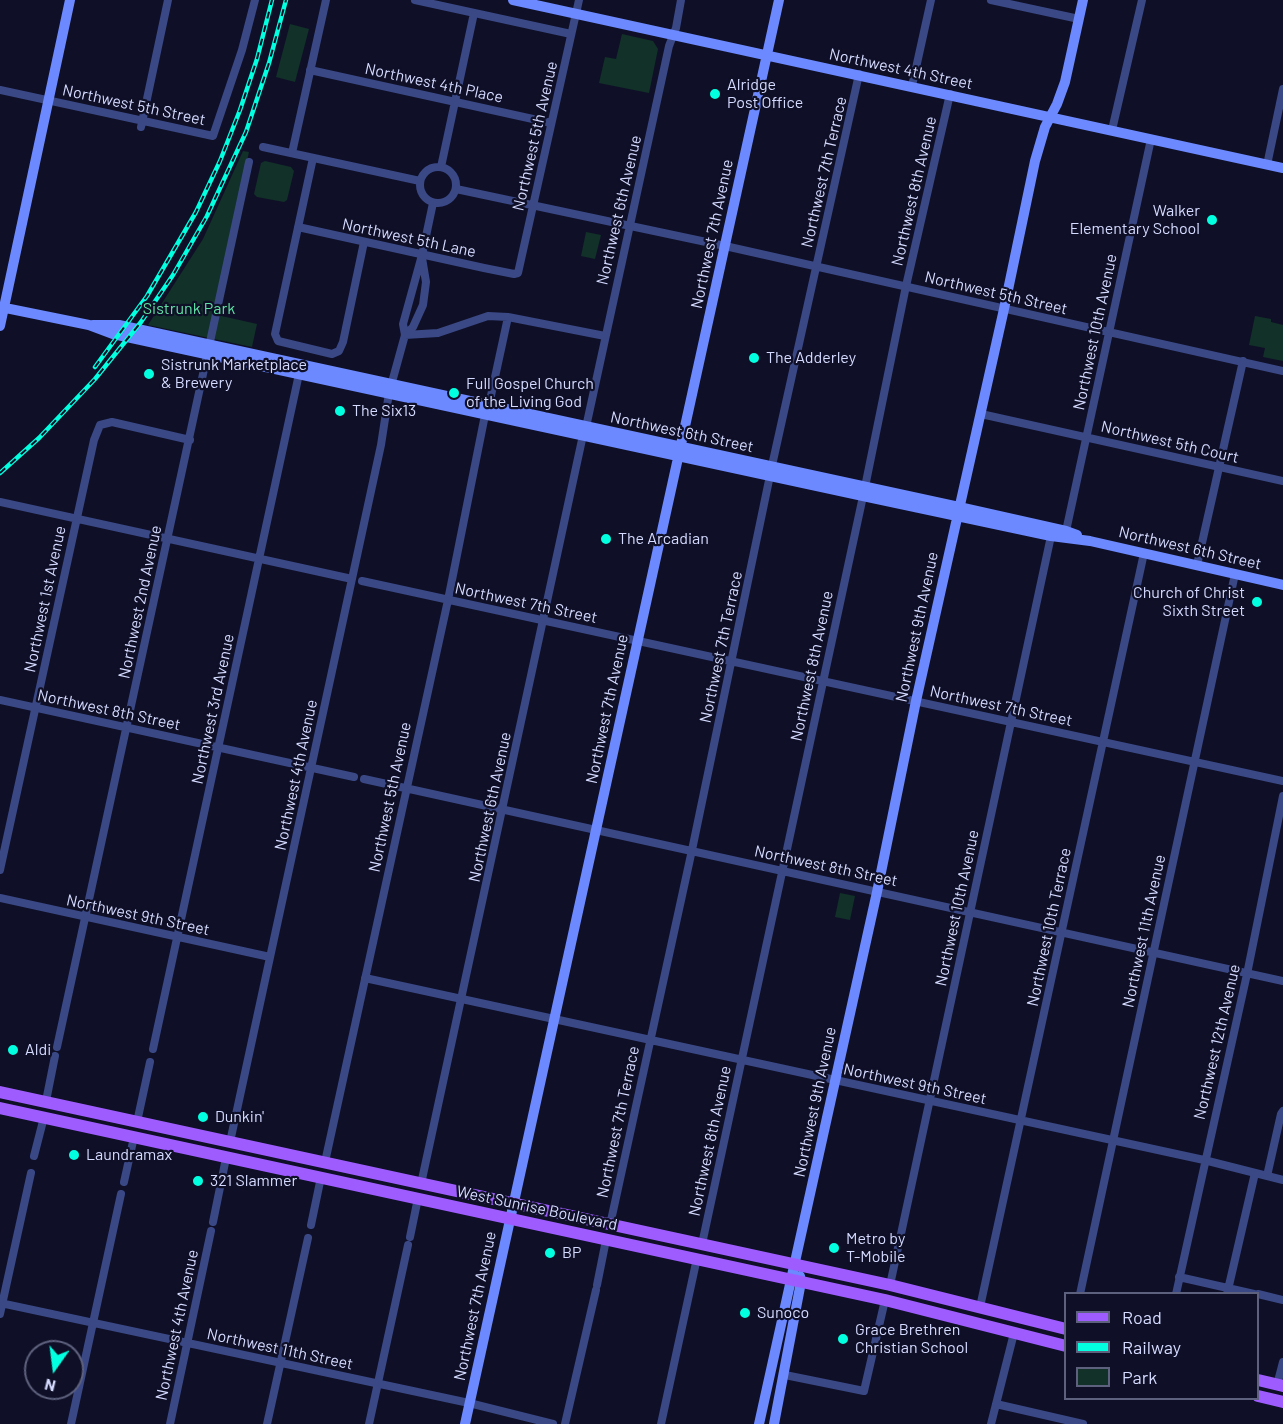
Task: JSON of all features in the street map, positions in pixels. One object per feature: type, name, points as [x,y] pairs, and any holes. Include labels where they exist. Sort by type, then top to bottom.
[{"type":"main road","points":[[0,326],[1,306],[70,0]]},
{"type":"main road","name":"Northwest 4th Street","points":[[513,0],[1283,168]]},
{"type":"main road","name":"Northwest 7th Avenue","points":[[465,1424],[779,0]]},
{"type":"main road","name":"Northwest 9th Avenue","points":[[774,1424],[785,1375],[796,1264],[878,891],[916,701],[1035,161],[1065,82],[1083,0]]},
{"type":"main road","name":"Northwest 6th Street","points":[[1,306],[89,325],[108,332],[209,350],[393,391]]},
{"type":"main road","name":"Northwest 6th Street","points":[[209,350],[299,374],[488,410],[864,492],[1066,531],[1090,541]]},
{"type":"main road","name":"Northwest 6th Street","points":[[958,511],[1051,536],[1090,541],[1283,585]]},
{"type":"main road","name":"West Sunrise Boulevard","points":[[0,1092],[796,1264],[1064,1329]]},
{"type":"main road","points":[[44,1117],[48,1111],[71,1107]]},
{"type":"main road","name":"West Sunrise Boulevard","points":[[0,1108],[796,1280],[1064,1346]]},
{"type":"main road","points":[[303,1174],[316,1171],[325,1162]]},
{"type":"main road","name":"Northwest 9th Avenue","points":[[759,1424],[796,1280]]},
{"type":"main road","points":[[1014,1333],[1019,1326],[1038,1322]]},
{"type":"main road","points":[[1259,1381],[1280,1386]]},
{"type":"main road","points":[[1259,1394],[1280,1386]]},
{"type":"main road","points":[[1259,1396],[1283,1402]]},
{"type":"street","points":[[142,124],[168,0]]},
{"type":"street","name":"Northwest 5th Street","points":[[0,90],[142,124],[213,136],[242,50],[255,0]]},
{"type":"street","points":[[292,153],[326,0]]},
{"type":"street","points":[[415,0],[571,34]]},
{"type":"street","name":"Northwest 5th Avenue","points":[[514,274],[519,273],[579,0]]},
{"type":"street","name":"Northwest 6th Avenue","points":[[421,1184],[605,336],[681,0]]},
{"type":"street","points":[[912,86],[931,0]]},
{"type":"street","points":[[991,0],[1079,19]]},
{"type":"street","points":[[1112,130],[1142,0]]},
{"type":"street","points":[[441,167],[474,13]]},
{"type":"street","name":"Northwest 4th Place","points":[[310,70],[455,100],[551,123]]},
{"type":"street","name":"Northwest 7th Terrace","points":[[610,1225],[859,74]]},
{"type":"street","points":[[1267,165],[1283,89]]},
{"type":"street","name":"Northwest 8th Avenue","points":[[702,1244],[864,492],[906,286],[950,94]]},
{"type":"street","name":"Northwest 10th Avenue","points":[[1066,531],[1151,139]]},
{"type":"street","points":[[263,147],[420,181]]},
{"type":"street","points":[[313,158],[275,334],[278,341],[332,354],[339,351],[343,342],[364,242]]},
{"type":"street","name":"Northwest 2nd Avenue","points":[[45,1101],[249,162]]},
{"type":"street","points":[[441,167],[453,175],[456,189],[445,201],[433,203],[421,192],[420,181],[430,168],[441,167]]},
{"type":"street","name":"Northwest 5th Street","points":[[456,189],[630,225],[1283,371]]},
{"type":"street","name":"Northwest 4th Avenue","points":[[230,1142],[405,335],[403,324],[422,255],[433,203]]},
{"type":"street","name":"Northwest 5th Lane","points":[[298,227],[514,274]]},
{"type":"street","name":"Northwest 4th Avenue","points":[[405,335],[413,327],[423,305],[426,282],[422,255]]},
{"type":"street","points":[[405,335],[438,333],[488,316],[508,317],[605,336]]},
{"type":"street","name":"Northwest 5th Avenue","points":[[325,1162],[508,317]]},
{"type":"street","points":[[1197,565],[1243,362]]},
{"type":"street","name":"Northwest 3rd Avenue","points":[[153,1049],[299,374]]},
{"type":"street","name":"Northwest 5th Court","points":[[981,414],[1283,481]]},
{"type":"street","name":"Northwest 1st Avenue","points":[[0,870],[76,519],[94,440],[100,425],[112,422],[189,440]]},
{"type":"street","points":[[0,502],[352,579]]},
{"type":"street","name":"Northwest 10th Avenue","points":[[890,1285],[1051,536]]},
{"type":"street","name":"Northwest 10th Terrace","points":[[980,1307],[1144,553]]},
{"type":"street","name":"Northwest 11th Avenue","points":[[1080,1292],[1235,574]]},
{"type":"street","name":"Northwest 7th Street","points":[[362,581],[1283,781]]},
{"type":"street","name":"Northwest 8th Street","points":[[0,700],[354,777]]},
{"type":"street","name":"Northwest 8th Street","points":[[364,779],[1283,981]]},
{"type":"street","name":"Northwest 12th Avenue","points":[[1176,1292],[1283,796]]},
{"type":"street","name":"Northwest 9th Street","points":[[0,898],[270,957]]},
{"type":"street","name":"Northwest 9th Street","points":[[365,978],[1204,1160],[1283,1180]]},
{"type":"street","points":[[137,1122],[150,1062]]},
{"type":"street","points":[[1267,1176],[1283,1111]]},
{"type":"street","points":[[34,1156],[44,1117]]},
{"type":"street","points":[[124,1182],[134,1137]]},
{"type":"street","name":"Northwest 4th Avenue","points":[[170,1424],[226,1158]]},
{"type":"street","points":[[0,1314],[31,1173]]},
{"type":"street","points":[[1179,1277],[1228,1291],[1255,1173]]},
{"type":"street","points":[[311,1225],[321,1178]]},
{"type":"street","points":[[71,1424],[121,1194]]},
{"type":"street","points":[[369,1424],[418,1198]]},
{"type":"street","points":[[267,1424],[308,1238]]},
{"type":"street","points":[[565,1424],[606,1240]]},
{"type":"street","points":[[661,1424],[697,1258]]},
{"type":"street","points":[[1259,1295],[1283,1300]]},
{"type":"street","points":[[785,1375],[864,1391],[885,1300]]},
{"type":"street","name":"Northwest 11th Street","points":[[1,1304],[378,1383],[553,1424]]},
{"type":"street","points":[[991,1424],[1014,1333]]},
{"type":"street","points":[[1280,1386],[1283,1362]]},
{"type":"street","points":[[996,1404],[1081,1424]]},
{"type":"green space","points":[[290,24],[309,29],[295,82],[276,77]]},
{"type":"green space","points":[[622,34],[653,41],[658,49],[649,93],[599,83],[605,57],[616,59]]},
{"type":"green space","name":"Sistrunk Park","points":[[243,151],[249,152],[213,314],[257,324],[252,347],[148,325],[203,239]]},
{"type":"green space","points":[[265,161],[291,167],[294,171],[287,200],[284,202],[257,197],[254,194],[261,163]]},
{"type":"green space","points":[[586,232],[601,235],[595,259],[581,256]]},
{"type":"green space","points":[[1255,316],[1271,319],[1271,322],[1283,325],[1283,361],[1263,357],[1265,348],[1249,345]]},
{"type":"green space","points":[[840,893],[855,896],[850,920],[835,917]]},
{"type":"railway","points":[[95,367],[147,296],[196,212],[220,161],[240,110],[257,59],[272,0]]},
{"type":"railway","points":[[0,473],[39,438],[95,379],[141,322],[173,275],[207,216],[246,132],[269,63],[286,0]]},
{"type":"place","name":"Alridge Post Office","points":[[715,94]]},
{"type":"place","name":"Walker Elementary School","points":[[1212,220]]},
{"type":"place","name":"The Adderley","points":[[754,358]]},
{"type":"place","name":"Sistrunk Marketplace & Brewery","points":[[149,374]]},
{"type":"place","name":"Full Gospel Church of the Living God","points":[[454,393]]},
{"type":"place","name":"The Six13","points":[[340,411]]},
{"type":"place","name":"The Arcadian","points":[[606,539]]},
{"type":"place","name":"Church of Christ Sixth Street","points":[[1257,602]]},
{"type":"place","name":"Aldi","points":[[13,1050]]},
{"type":"place","name":"Dunkin'","points":[[203,1117]]},
{"type":"place","name":"Laundramax","points":[[74,1155]]},
{"type":"place","name":"321 Slammer","points":[[198,1181]]},
{"type":"place","name":"Metro by T-Mobile","points":[[834,1248]]},
{"type":"place","name":"BP","points":[[550,1253]]},
{"type":"place","name":"Sunoco","points":[[745,1313]]},
{"type":"place","name":"Grace Brethren Christian School","points":[[843,1339]]}]
